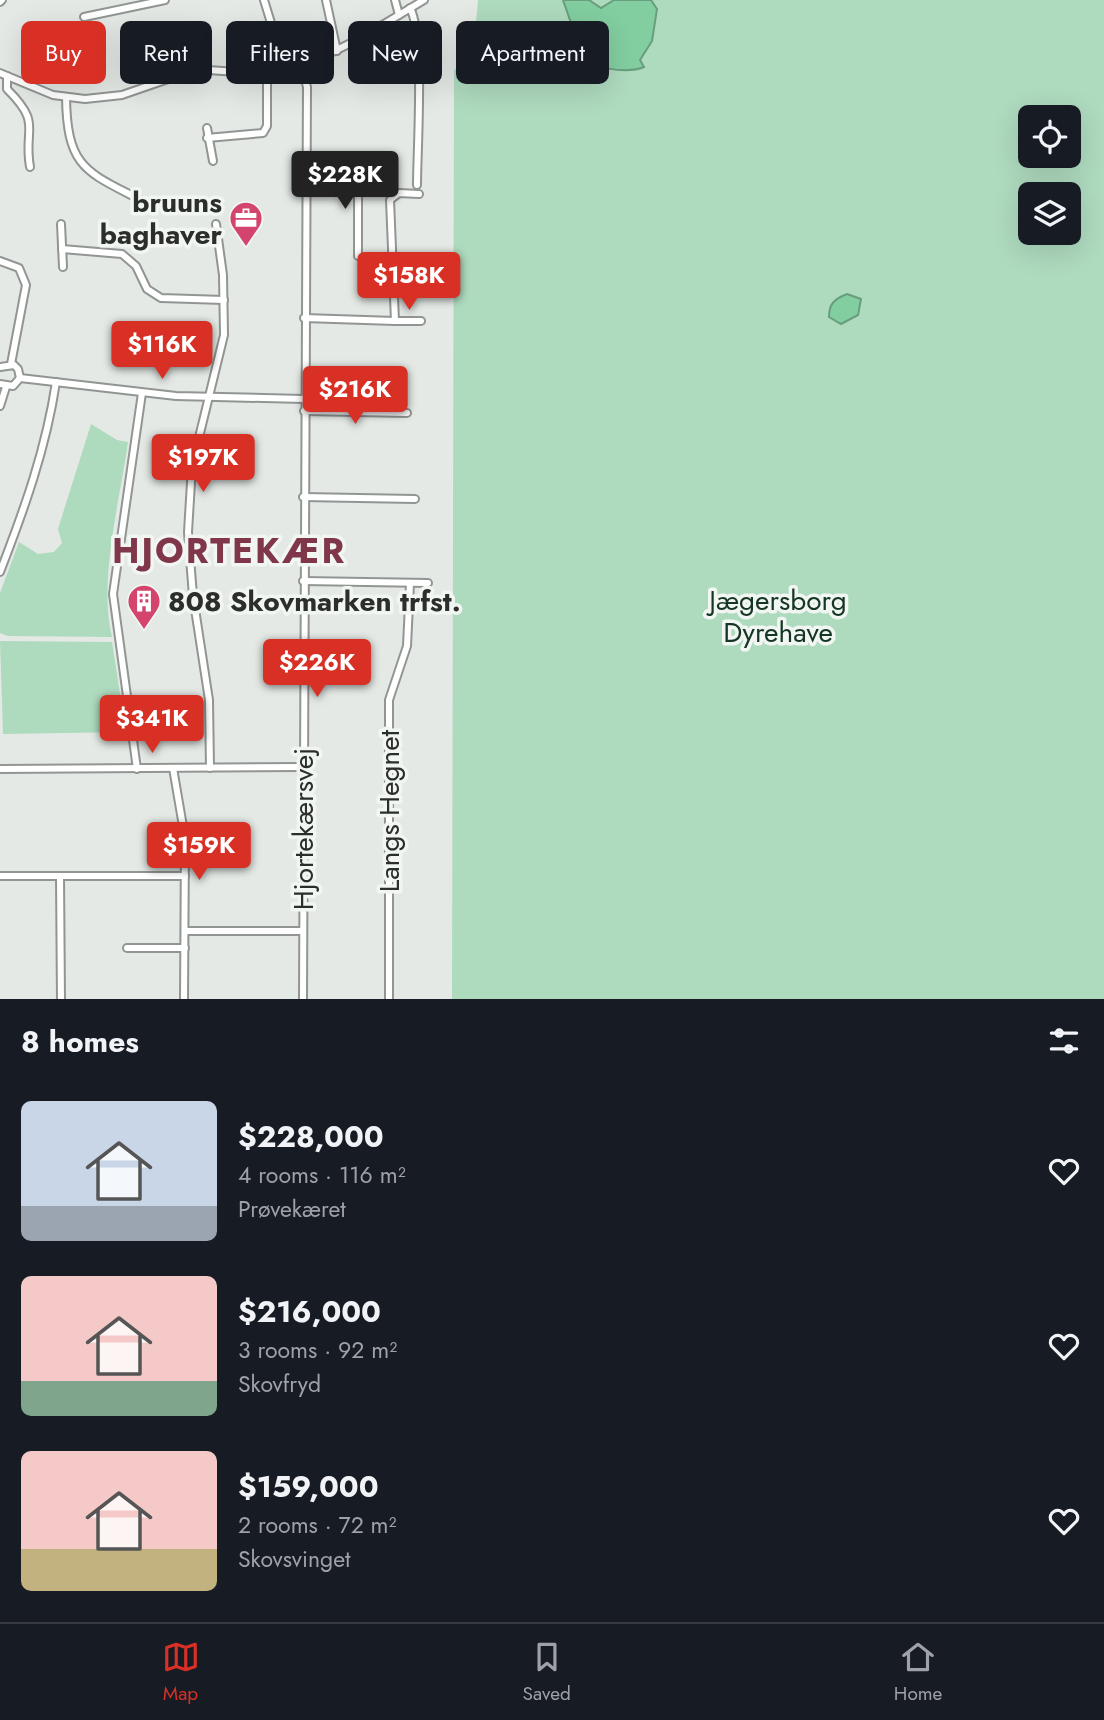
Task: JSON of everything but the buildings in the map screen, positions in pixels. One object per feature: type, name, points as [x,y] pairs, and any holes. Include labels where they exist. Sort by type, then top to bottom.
[{"type":"street","points":[[84,17],[166,0]]},
{"type":"street","points":[[264,0],[270,21]]},
{"type":"street","points":[[326,0],[337,51]]},
{"type":"street","points":[[395,0],[399,15]]},
{"type":"street","points":[[334,52],[424,0]]},
{"type":"street","points":[[410,8],[415,17],[418,68],[417,185]]},
{"type":"street","points":[[3,75],[66,97],[112,97],[208,70],[226,71]]},
{"type":"street","points":[[3,75],[7,89],[30,118],[30,167]]},
{"type":"street","points":[[207,138],[263,133],[267,126],[267,84]]},
{"type":"street","name":"Hjortekærsvej","points":[[303,999],[306,84]]},
{"type":"street","points":[[66,97],[68,133],[78,162],[88,171],[148,204],[154,202]]},
{"type":"street","points":[[206,128],[213,161]]},
{"type":"street","points":[[355,157],[358,256]]},
{"type":"street","points":[[305,190],[355,191]]},
{"type":"street","points":[[396,321],[390,200],[399,193],[419,194]]},
{"type":"street","points":[[61,224],[64,267]]},
{"type":"street","points":[[210,768],[208,685],[193,596],[188,532],[192,466],[222,345],[224,300],[216,224]]},
{"type":"street","points":[[62,249],[122,254],[136,266],[147,289],[161,298],[224,300]]},
{"type":"street","points":[[0,261],[19,268],[26,285],[11,364]]},
{"type":"street","points":[[304,318],[421,321]]},
{"type":"street","points":[[0,366],[11,364],[19,369],[20,378],[16,384],[3,386],[0,407]]},
{"type":"street","points":[[20,378],[142,393],[304,399]]},
{"type":"street","points":[[0,572],[45,442],[55,382]]},
{"type":"street","points":[[137,769],[113,582],[142,393]]},
{"type":"street","points":[[304,411],[407,413]]},
{"type":"street","points":[[303,497],[415,499]]},
{"type":"street","points":[[303,581],[428,583]]},
{"type":"street","name":"Langs Hegnet","points":[[389,999],[389,700],[407,646],[410,583]]},
{"type":"street","points":[[0,769],[303,767]]},
{"type":"street","points":[[173,768],[185,831],[184,999]]},
{"type":"street","points":[[0,876],[185,876]]},
{"type":"street","points":[[60,876],[61,999]]},
{"type":"street","points":[[185,931],[303,931]]},
{"type":"street","points":[[127,948],[185,948]]},
{"type":"green space","name":"Jægersborg Dyrehave","points":[[478,0],[1104,0],[1104,999],[452,999],[454,70],[456,68],[456,84],[609,84],[609,21],[476,21]]},
{"type":"green space","points":[[91,424],[117,440],[128,442],[109,566],[108,615],[112,637],[8,636],[0,633],[0,593],[19,542],[38,554],[54,552],[62,543],[58,529]]},
{"type":"green space","points":[[0,641],[112,642],[126,732],[3,734]]},
{"type":"shaded area","points":[[563,0],[589,0],[601,8],[614,0],[651,0],[657,9],[652,41],[640,60],[644,67],[637,69],[609,69],[609,21],[570,21]]},
{"type":"shaded area","points":[[847,294],[861,299],[858,315],[841,324],[829,317],[830,309],[836,300]]},
{"type":"place","name":"bruuns baghaver","points":[[246,248]]},
{"type":"place","name":"808 Skovmarken trfst.","points":[[144,631]]},
{"type":"district","name":"HJORTEKÆR","points":[[229,551]]}]
